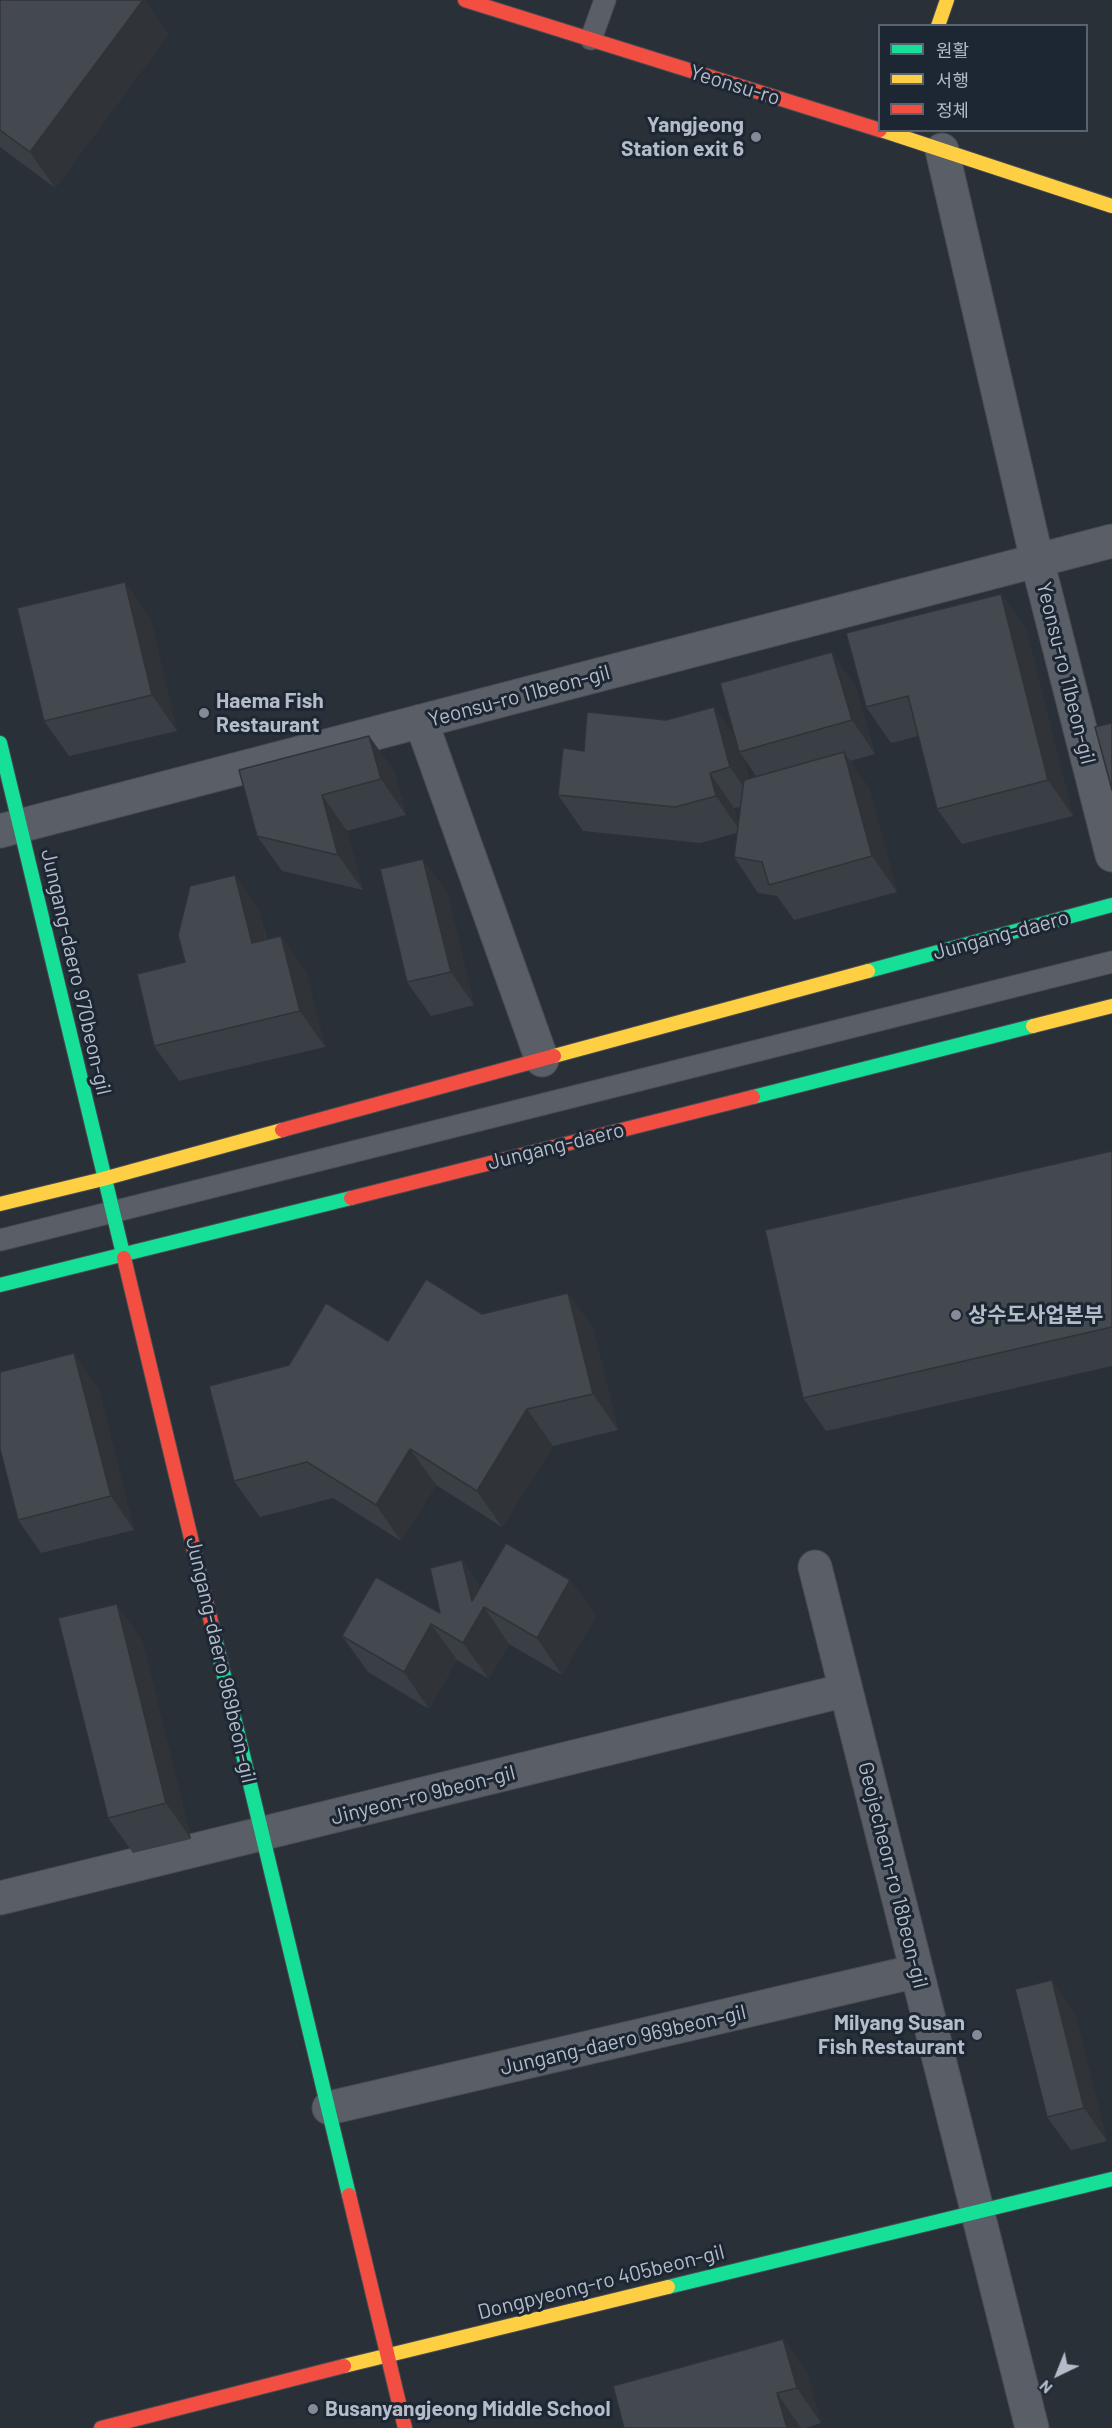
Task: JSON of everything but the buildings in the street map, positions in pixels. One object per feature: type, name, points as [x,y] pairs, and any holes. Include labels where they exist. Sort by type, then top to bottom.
[{"type":"main road","name":"Yeonsu-ro","points":[[465,0],[878,129]]},
{"type":"main road","points":[[939,24],[947,0]]},
{"type":"main road","name":"Yeonsu-ro","points":[[898,133],[942,150],[1112,206]]},
{"type":"main road","name":"Jungang-daero 970beon-gil","points":[[0,743],[10,828],[112,1211]]},
{"type":"main road","name":"Jungang-daero","points":[[0,1204],[103,1179],[1112,905]]},
{"type":"main road","name":"Jungang-daero","points":[[0,1285],[124,1256],[1112,1006]]},
{"type":"main road","name":"Jungang-daero 969beon-gil","points":[[112,1211],[405,2428]]},
{"type":"main road","name":"Dongpyeong-ro 405beon-gil","points":[[101,2428],[388,2355],[1112,2179]]},
{"type":"street","points":[[942,150],[1037,560]]},
{"type":"street","name":"Yeonsu-ro 11beon-gil","points":[[10,828],[1112,541]]},
{"type":"street","name":"Yeonsu-ro 11beon-gil","points":[[1037,560],[1112,855]]},
{"type":"street","points":[[421,721],[542,1060]]},
{"type":"street","name":"Geojecheon-ro 18beon-gil","points":[[815,1567],[1032,2428]]},
{"type":"street","name":"Jinyeon-ro 9beon-gil","points":[[0,1898],[846,1690]]},
{"type":"street","name":"Jungang-daero 969beon-gil","points":[[329,2108],[917,1971]]},
{"type":"lane","points":[[591,39],[605,0]]},
{"type":"lane","points":[[0,1240],[1112,962]]},
{"type":"traffic: fast","points":[[0,743],[124,1258]]},
{"type":"traffic: fast","points":[[868,971],[1112,905]]},
{"type":"traffic: fast","points":[[753,1097],[1033,1026]]},
{"type":"traffic: fast","points":[[0,1285],[351,1198]]},
{"type":"traffic: fast","points":[[212,1626],[349,2195]]},
{"type":"traffic: fast","points":[[668,2287],[1112,2179]]},
{"type":"traffic: slow","points":[[939,24],[947,0]]},
{"type":"traffic: slow","points":[[887,132],[1112,206]]},
{"type":"traffic: slow","points":[[554,1056],[868,971]]},
{"type":"traffic: slow","points":[[1033,1026],[1112,1006]]},
{"type":"traffic: slow","points":[[0,1204],[103,1179],[282,1130]]},
{"type":"traffic: slow","points":[[344,2366],[668,2287]]},
{"type":"traffic: jam","points":[[465,0],[878,129]]},
{"type":"traffic: jam","points":[[282,1130],[554,1056]]},
{"type":"traffic: jam","points":[[351,1198],[753,1097]]},
{"type":"traffic: jam","points":[[124,1258],[212,1626]]},
{"type":"traffic: jam","points":[[349,2195],[405,2428]]},
{"type":"traffic: jam","points":[[101,2428],[344,2366]]},
{"type":"place","name":"Yangjeong Station exit 6","points":[[756,137]]},
{"type":"place","name":"Haema Fish Restaurant","points":[[204,713]]},
{"type":"place","name":"상수도사업본부","points":[[956,1315]]},
{"type":"place","name":"Milyang Susan Fish Restaurant","points":[[977,2035]]},
{"type":"place","name":"Busanyangjeong Middle School","points":[[313,2409]]}]
